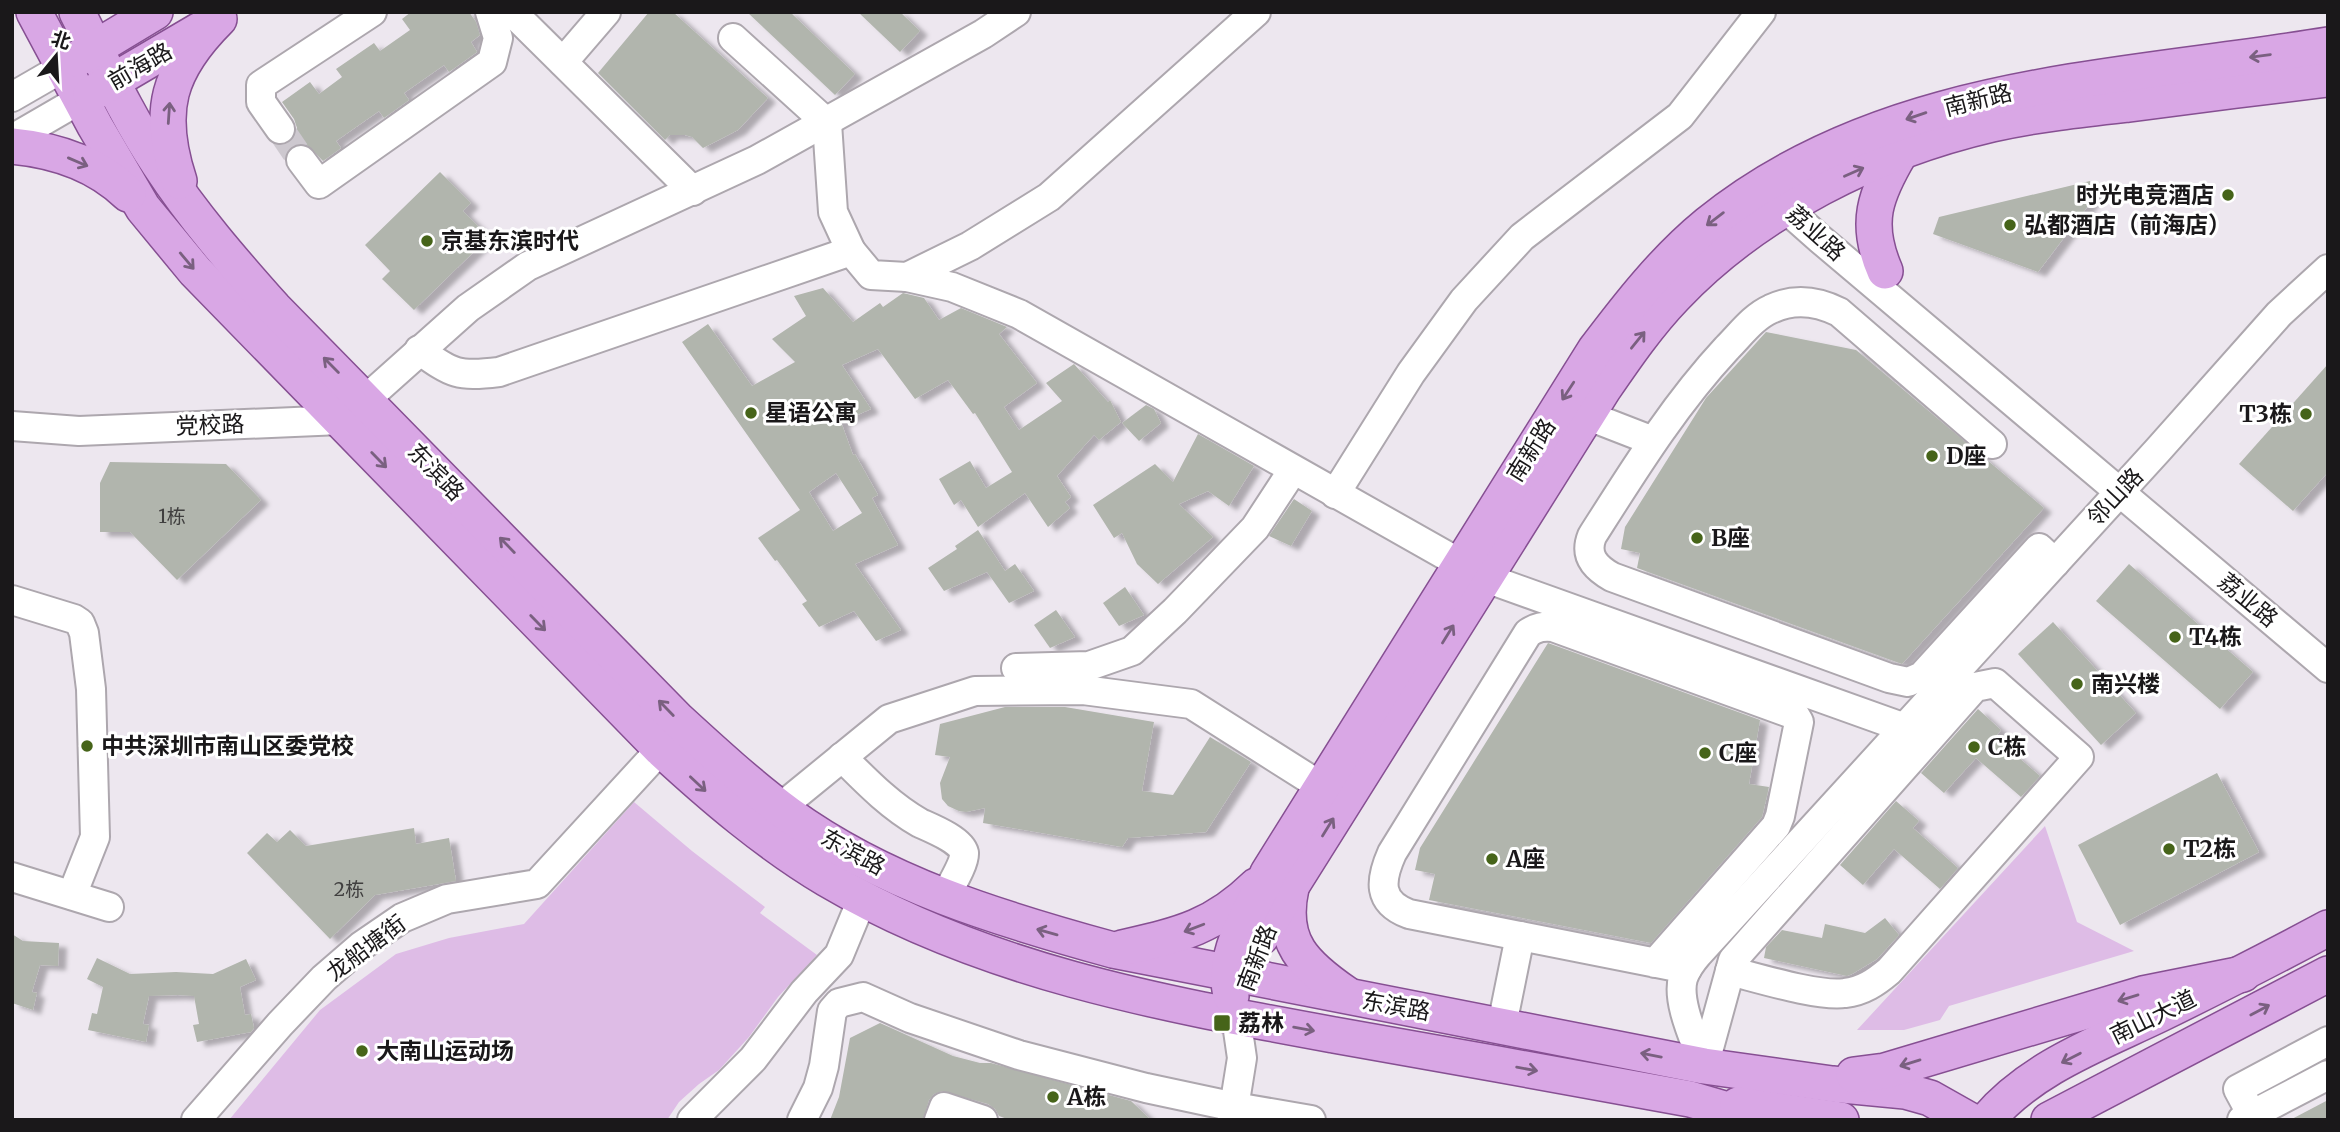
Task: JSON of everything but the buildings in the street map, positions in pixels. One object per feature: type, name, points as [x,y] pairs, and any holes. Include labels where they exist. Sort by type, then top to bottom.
[{"type":"main road","name":"东滨路","points":[[34,12],[144,208],[195,271],[353,410],[734,771],[780,807],[845,850],[908,883],[1043,931],[1113,950],[1704,1066],[1905,1091],[1930,1098],[1969,1120]]},
{"type":"main road","name":"东滨路","points":[[77,12],[132,120],[186,203],[274,308],[353,410],[661,749],[708,793],[827,879],[892,913],[960,943],[1013,962],[1107,989],[1236,1017],[1690,1098],[1760,1119]]},
{"type":"main road","name":"前海路","points":[[64,67],[155,12]]},
{"type":"main road","name":"前海路","points":[[81,99],[224,16]]},
{"type":"main road","points":[[186,203],[169,141],[173,83],[190,51],[224,16]]},
{"type":"main road","name":"南新路","points":[[1280,879],[1322,787],[1629,351],[1676,295],[1785,195],[1823,153],[1870,132],[1962,103],[2036,101],[2327,71]]},
{"type":"main road","name":"南新路","points":[[1236,1017],[1238,937],[1280,879],[1472,571],[1567,392],[1623,312],[1674,255],[1708,224],[1900,153],[1991,124],[2036,101]]},
{"type":"main road","points":[[12,146],[59,154],[77,161],[100,172],[144,208]]},
{"type":"main road","points":[[1885,271],[1876,251],[1873,215],[1885,179],[1900,153]]},
{"type":"main road","points":[[1113,950],[1201,926],[1280,879],[1289,933],[1298,950],[1322,975],[1352,998]]},
{"type":"main road","name":"南山大道","points":[[1987,1120],[2009,1096],[2046,1070],[2243,974],[2328,928]]},
{"type":"main road","points":[[1791,1078],[1885,1071],[2143,994],[2243,974]]},
{"type":"main road","name":"南山大道","points":[[2049,1120],[2328,974]]},
{"type":"main road","points":[[2106,1120],[2150,1078],[2200,1041]]},
{"type":"main road","points":[[1690,1098],[1841,1120]]},
{"type":"street","points":[[280,129],[261,102],[261,85],[372,12]]},
{"type":"street","points":[[301,159],[319,184],[492,62],[498,38],[490,12]]},
{"type":"street","points":[[512,12],[693,191]]},
{"type":"street","points":[[563,62],[606,12]]},
{"type":"street","points":[[353,410],[468,308],[528,266],[693,191],[827,123],[983,34],[1016,12]]},
{"type":"street","points":[[907,277],[970,246],[1049,197],[1256,12]]},
{"type":"street","points":[[1335,494],[1412,373],[1464,300],[1522,237],[1680,116],[1761,12]]},
{"type":"street","points":[[733,38],[827,123],[833,212],[850,251],[871,275],[907,277],[953,287],[1019,314],[1472,571],[1905,728]]},
{"type":"street","name":"前海路","points":[[12,97],[64,67]]},
{"type":"street","name":"前海路","points":[[12,139],[81,99]]},
{"type":"street","name":"荔业路","points":[[1785,195],[1885,271],[2328,668]]},
{"type":"street","name":"荔业路","points":[[1785,195],[1820,239],[2328,646]]},
{"type":"street","points":[[419,350],[446,369],[468,376],[499,372],[850,251]]},
{"type":"street","name":"邻山路","points":[[1687,969],[2279,314],[2328,269]]},
{"type":"street","points":[[1992,444],[1839,312],[1824,305],[1804,301],[1774,307],[1759,316],[1695,385],[1653,441],[1592,536],[1588,550],[1598,568],[1612,577],[1899,682],[1915,680],[1922,676],[2039,548],[2055,563]]},
{"type":"street","name":"党校路","points":[[12,426],[79,431],[353,410]]},
{"type":"street","points":[[1586,415],[1653,441]]},
{"type":"street","points":[[1016,668],[1089,666],[1132,651],[1175,611],[1255,528],[1293,470]]},
{"type":"street","points":[[12,600],[74,619],[80,623],[84,633],[91,690],[95,837],[72,895]]},
{"type":"street","points":[[1655,962],[1776,826],[1799,722],[1795,715],[1553,627],[1543,626],[1528,633],[1392,853],[1383,880],[1386,896],[1399,910],[1409,914],[1687,969],[1682,980],[1682,1002],[1704,1066]]},
{"type":"street","points":[[1704,1066],[1733,960],[1975,687],[1995,683],[2079,757],[1889,971],[1874,983],[1853,991],[1830,994],[1730,971]]},
{"type":"street","points":[[780,807],[889,719],[975,691],[1083,690],[1191,704],[1322,787]]},
{"type":"street","name":"龙船塘街","points":[[196,1120],[280,1024],[324,978],[361,946],[402,918],[447,899],[537,884],[661,749]]},
{"type":"street","points":[[842,757],[881,796],[912,818],[958,843],[964,851],[963,860],[946,897]]},
{"type":"street","points":[[12,877],[109,907]]},
{"type":"street","points":[[692,1120],[753,1059],[804,992],[839,955],[863,897]]},
{"type":"street","points":[[1502,1025],[1520,936]]},
{"type":"street","points":[[839,955],[851,1000]]},
{"type":"street","points":[[802,1120],[818,1088],[832,1011],[839,1003],[869,998],[911,1018],[970,1040],[1076,1070],[1181,1108],[1311,1120]]},
{"type":"street","points":[[1233,1113],[1242,1058],[1236,1017]]},
{"type":"street","points":[[2328,1041],[2238,1089],[2247,1117],[2328,1074]]},
{"type":"street","points":[[939,1120],[944,1107],[983,1120]]},
{"type":"shaded area","points":[[634,802],[765,907],[760,913],[817,955],[778,997],[749,1037],[719,1070],[679,1102],[667,1120],[229,1120],[320,1010],[396,954],[449,938],[524,924]]},
{"type":"shaded area","points":[[2045,826],[2077,922],[2134,951],[1949,1006],[1940,1020],[1904,1030],[1857,1030]]},
{"type":"tunnel","points":[[280,129],[301,160]]},
{"type":"place","name":"时光电竞酒店","points":[[2228,195]]},
{"type":"place","name":"弘都酒店（前海店）","points":[[2010,225]]},
{"type":"place","name":"京基东滨时代","points":[[427,241]]},
{"type":"place","name":"星语公寓","points":[[751,413]]},
{"type":"place","name":"T3栋","points":[[2306,414]]},
{"type":"place","name":"D座","points":[[1932,456]]},
{"type":"place","name":"B座","points":[[1697,538]]},
{"type":"place","name":"T4栋","points":[[2175,637]]},
{"type":"place","name":"南兴楼","points":[[2077,684]]},
{"type":"place","name":"中共深圳市南山区委党校","points":[[87,746]]},
{"type":"place","name":"C栋","points":[[1974,747]]},
{"type":"place","name":"C座","points":[[1705,753]]},
{"type":"place","name":"T2栋","points":[[2169,849]]},
{"type":"place","name":"A座","points":[[1492,859]]},
{"type":"place","name":"荔林","points":[[1222,1023]]},
{"type":"place","name":"大南山运动场","points":[[362,1051]]},
{"type":"place","name":"A栋","points":[[1053,1097]]}]
